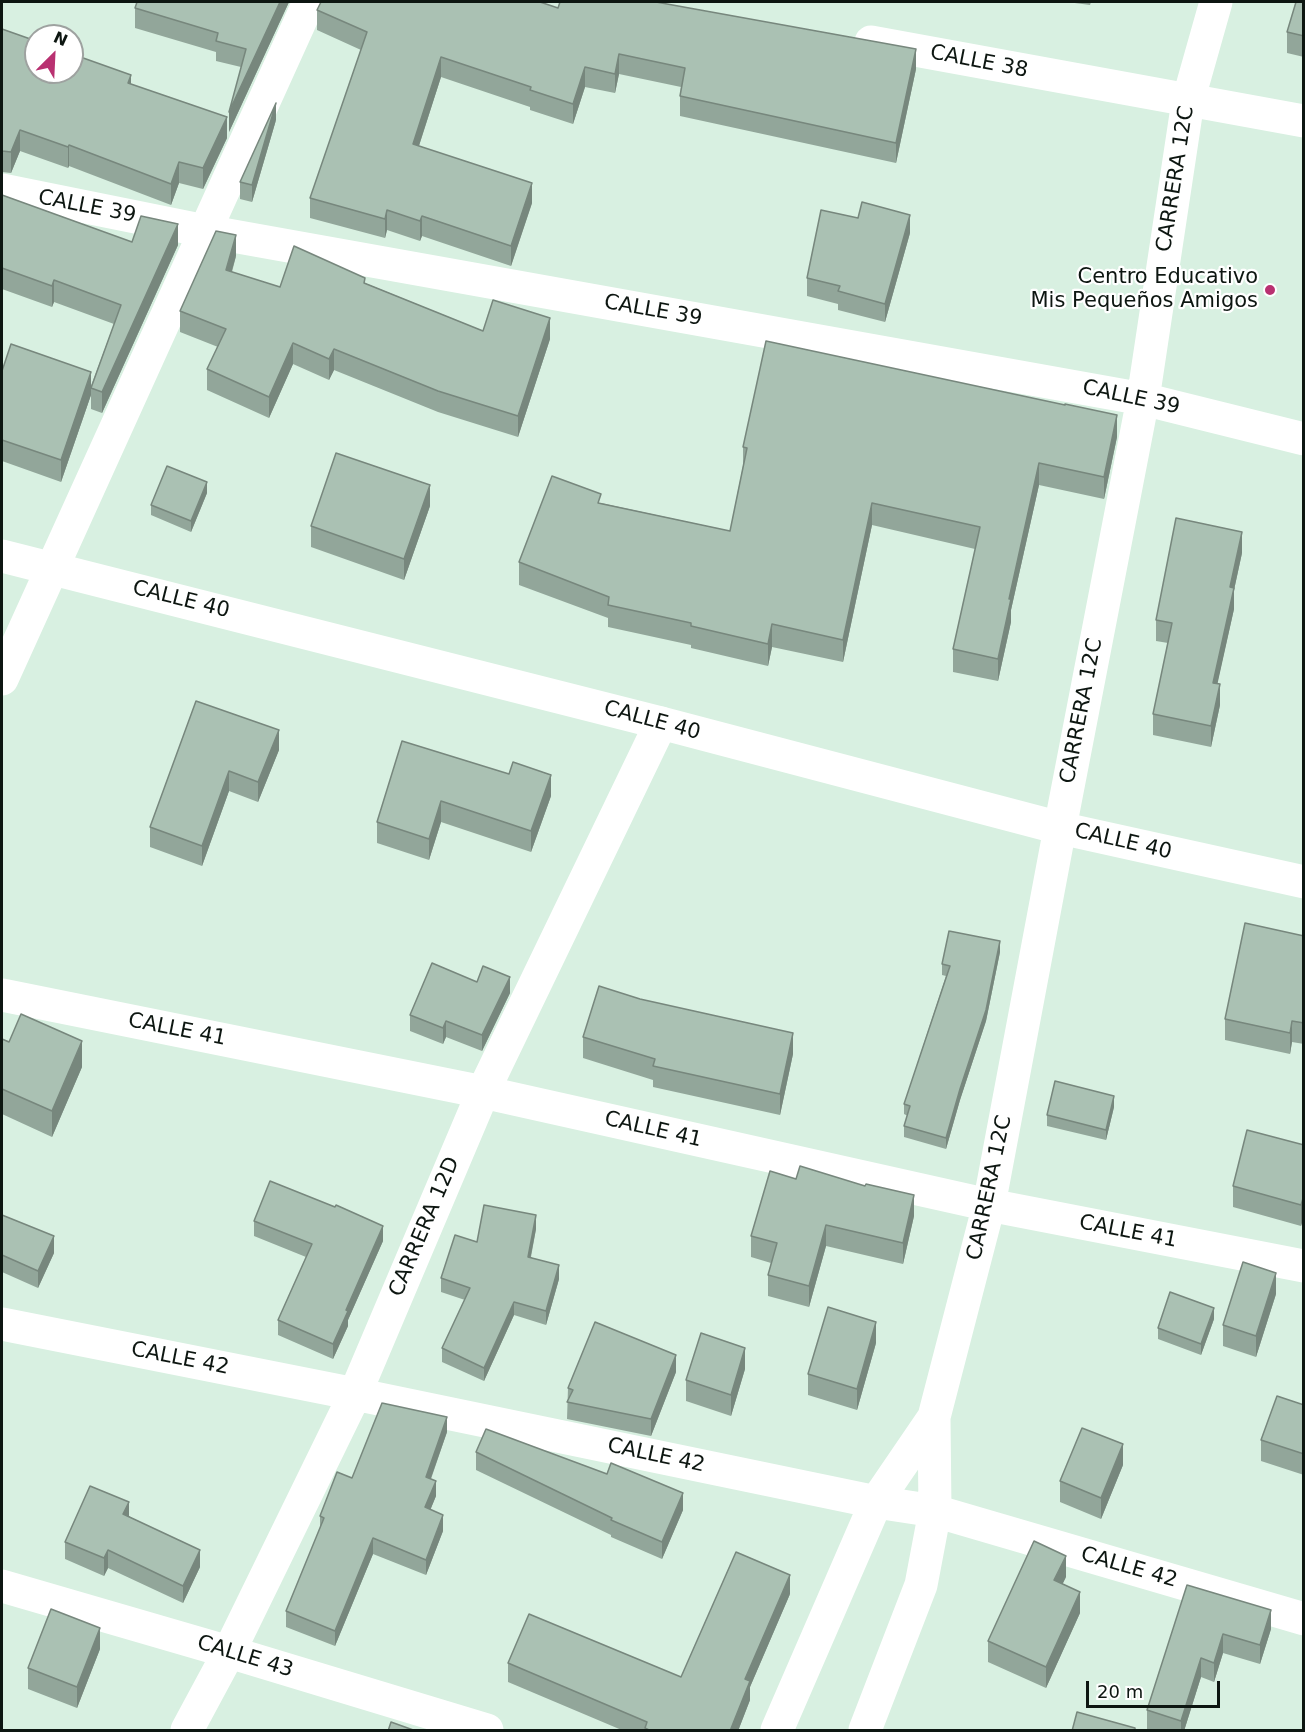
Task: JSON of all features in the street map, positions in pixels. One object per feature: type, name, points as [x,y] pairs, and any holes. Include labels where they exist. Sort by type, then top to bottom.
[{"type":"street","points":[[2,679],[309,2]]},
{"type":"street","name":"CARRERA 12C","points":[[865,1731],[921,1585],[935,1511],[934,1417],[988,1205],[1143,399],[1188,100],[1216,2]]},
{"type":"street","name":"CALLE 38","points":[[840,36],[1304,121]]},
{"type":"street","name":"CALLE 39","points":[[2,190],[205,231],[1143,399],[1304,439]]},
{"type":"street","name":"CALLE 40","points":[[2,556],[53,567],[661,723],[1059,828],[1304,882]]},
{"type":"street","name":"CARRERA 12D","points":[[187,1731],[229,1652],[355,1394],[483,1092],[661,723]]},
{"type":"street","name":"CALLE 41","points":[[2,995],[483,1092],[988,1205],[1304,1266]]},
{"type":"street","name":"CALLE 42","points":[[2,1324],[355,1394],[876,1502],[935,1511],[1304,1619]]},
{"type":"street","name":"CARRERA 12C","points":[[777,1731],[876,1502],[934,1417]]},
{"type":"street","name":"CALLE 43","points":[[2,1586],[487,1731]]},
{"type":"building","points":[[137,2],[280,2],[229,112],[246,49],[216,41],[218,33],[135,8]]},
{"type":"building","points":[[321,2],[540,2],[558,8],[560,2],[656,2],[916,49],[896,143],[680,96],[685,68],[619,54],[615,74],[585,67],[573,104],[530,90],[531,87],[441,57],[413,144],[532,183],[511,246],[422,216],[420,221],[387,210],[385,219],[310,198],[367,32],[317,10]]},
{"type":"building","points":[[1296,2],[1304,2],[1304,36],[1287,32]]},
{"type":"building","points":[[2,29],[24,37],[24,84],[84,84],[84,58],[131,75],[128,83],[227,117],[203,168],[179,162],[171,184],[69,145],[68,147],[20,130],[11,152],[2,151]]},
{"type":"building","points":[[276,103],[252,185],[240,182]]},
{"type":"building","points":[[2,195],[132,242],[141,216],[178,224],[102,392],[91,388],[121,305],[54,280],[52,286],[2,268]]},
{"type":"building","points":[[862,202],[910,215],[885,304],[838,291],[840,286],[807,278],[821,210],[858,218]]},
{"type":"building","points":[[216,231],[236,235],[226,270],[280,287],[294,246],[365,278],[364,283],[483,331],[493,300],[550,318],[518,416],[438,391],[334,349],[329,359],[293,343],[269,397],[207,369],[226,329],[180,311]]},
{"type":"building","points":[[766,341],[1117,415],[1104,477],[1039,463],[998,659],[953,649],[980,527],[872,503],[843,640],[772,624],[768,644],[691,626],[691,623],[608,605],[609,597],[519,562],[552,476],[601,494],[598,503],[730,531],[747,448],[743,447]]},
{"type":"building","points":[[11,344],[91,372],[61,460],[2,440],[2,371]]},
{"type":"building","points":[[336,453],[430,485],[404,559],[311,526]]},
{"type":"building","points":[[167,466],[207,482],[191,521],[151,505]]},
{"type":"building","points":[[1176,518],[1242,532],[1230,587],[1234,588],[1213,683],[1220,684],[1211,726],[1153,714],[1172,623],[1156,620]]},
{"type":"building","points":[[196,701],[279,730],[258,782],[229,771],[202,846],[150,827]]},
{"type":"building","points":[[402,741],[509,774],[513,762],[551,775],[531,831],[441,801],[429,839],[377,822]]},
{"type":"building","points":[[1245,923],[1304,936],[1304,1023],[1292,1021],[1290,1033],[1225,1019]]},
{"type":"building","points":[[949,931],[1000,941],[986,1010],[946,1138],[904,1126],[910,1106],[904,1104],[950,966],[942,964]]},
{"type":"building","points":[[432,963],[477,982],[483,966],[510,977],[482,1035],[446,1021],[443,1028],[410,1015]]},
{"type":"building","points":[[599,986],[640,999],[793,1033],[780,1094],[653,1066],[655,1059],[583,1037]]},
{"type":"building","points":[[21,1014],[82,1041],[52,1111],[2,1089],[2,1039],[9,1042]]},
{"type":"building","points":[[1055,1081],[1114,1096],[1106,1130],[1047,1115]]},
{"type":"building","points":[[1247,1130],[1304,1145],[1304,1195],[1301,1205],[1233,1186]]},
{"type":"building","points":[[800,1166],[865,1186],[866,1184],[914,1195],[903,1243],[826,1225],[809,1286],[768,1275],[777,1243],[751,1236],[770,1171],[796,1179]]},
{"type":"building","points":[[270,1181],[335,1207],[336,1205],[383,1226],[333,1344],[278,1320],[312,1244],[254,1221]]},
{"type":"building","points":[[484,1205],[536,1215],[528,1257],[559,1265],[546,1311],[514,1302],[484,1368],[442,1348],[470,1288],[441,1278],[455,1235],[477,1242]]},
{"type":"building","points":[[2,1215],[54,1236],[38,1271],[2,1255]]},
{"type":"building","points":[[1243,1262],[1276,1273],[1256,1336],[1223,1325]]},
{"type":"building","points":[[1170,1292],[1214,1308],[1201,1344],[1158,1328]]},
{"type":"building","points":[[828,1307],[876,1322],[857,1389],[808,1374]]},
{"type":"building","points":[[595,1322],[676,1355],[651,1419],[567,1402],[573,1390],[568,1388]]},
{"type":"building","points":[[701,1333],[745,1348],[731,1395],[686,1380]]},
{"type":"building","points":[[1277,1396],[1304,1405],[1304,1454],[1261,1440]]},
{"type":"building","points":[[382,1403],[447,1417],[426,1477],[436,1481],[425,1507],[443,1515],[426,1560],[373,1538],[335,1631],[286,1611],[324,1518],[320,1516],[337,1472],[352,1478]]},
{"type":"building","points":[[1082,1428],[1123,1444],[1101,1498],[1060,1481]]},
{"type":"building","points":[[486,1429],[607,1474],[611,1463],[683,1493],[662,1542],[611,1520],[612,1518],[476,1452]]},
{"type":"building","points":[[90,1486],[129,1502],[123,1514],[200,1550],[183,1586],[108,1550],[104,1558],[65,1542]]},
{"type":"building","points":[[1034,1541],[1066,1556],[1054,1580],[1080,1592],[1046,1667],[988,1641]]},
{"type":"building","points":[[736,1552],[790,1575],[745,1679],[750,1681],[730,1731],[651,1731],[645,1728],[647,1722],[508,1663],[529,1614],[681,1677]]},
{"type":"building","points":[[1187,1585],[1271,1610],[1260,1645],[1223,1634],[1214,1663],[1201,1658],[1181,1721],[1147,1710]]},
{"type":"building","points":[[51,1609],[100,1628],[77,1687],[28,1668]]},
{"type":"building","points":[[1077,1712],[1135,1728],[1135,1731],[1072,1731]]},
{"type":"building","points":[[391,1722],[416,1731],[388,1731]]},
{"type":"place","name":"Centro Educativo Mis Pequeños Amigos","points":[[1270,290]]}]
